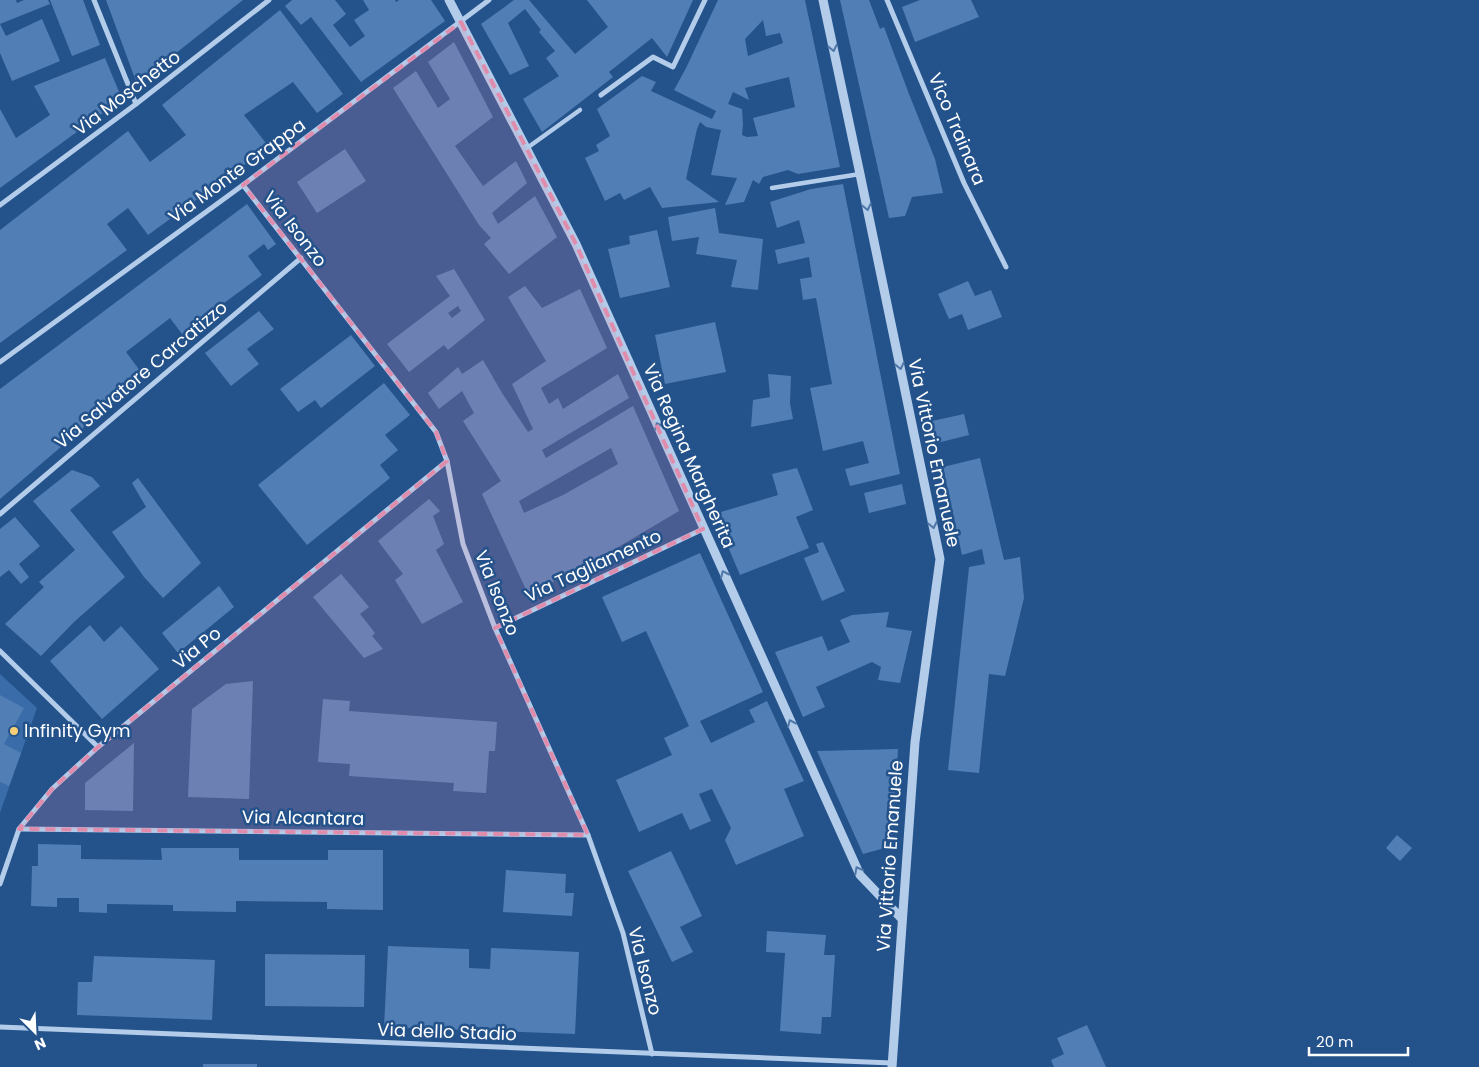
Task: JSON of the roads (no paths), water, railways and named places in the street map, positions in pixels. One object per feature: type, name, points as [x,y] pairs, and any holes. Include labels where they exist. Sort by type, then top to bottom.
[{"type":"street","points":[[94,0],[136,104]]},
{"type":"street","name":"Via Moschetto","points":[[0,205],[136,104],[269,0]]},
{"type":"street","name":"Via Regina Margherita","points":[[449,0],[576,244],[860,876],[902,919]]},
{"type":"street","name":"Via Monte Grappa","points":[[0,362],[243,185],[489,0]]},
{"type":"street","points":[[601,95],[653,57],[673,67],[705,0]]},
{"type":"street","name":"Via Vittorio Emanuele","points":[[823,0],[940,559],[915,742],[892,1065]]},
{"type":"street","name":"Vico Trainara","points":[[887,0],[964,183],[1006,266]]},
{"type":"street","points":[[527,148],[580,110]]},
{"type":"street","points":[[772,188],[860,174]]},
{"type":"street","name":"Via Isonzo","points":[[243,185],[436,432],[447,461],[463,544],[495,628],[588,835],[623,934],[652,1054]]},
{"type":"street","name":"Via Salvatore Carcatizzo","points":[[0,514],[301,258]]},
{"type":"street","name":"Via Po","points":[[0,884],[19,829],[52,789],[98,747],[447,461]]},
{"type":"street","name":"Via Tagliamento","points":[[495,628],[703,528]]},
{"type":"street","points":[[0,651],[98,747]]},
{"type":"street","name":"Via Alcantara","points":[[19,829],[588,835]]},
{"type":"street","name":"Via dello Stadio","points":[[0,1027],[892,1065]]},
{"type":"place","name":"Infinity Gym","points":[[14,731]]}]
